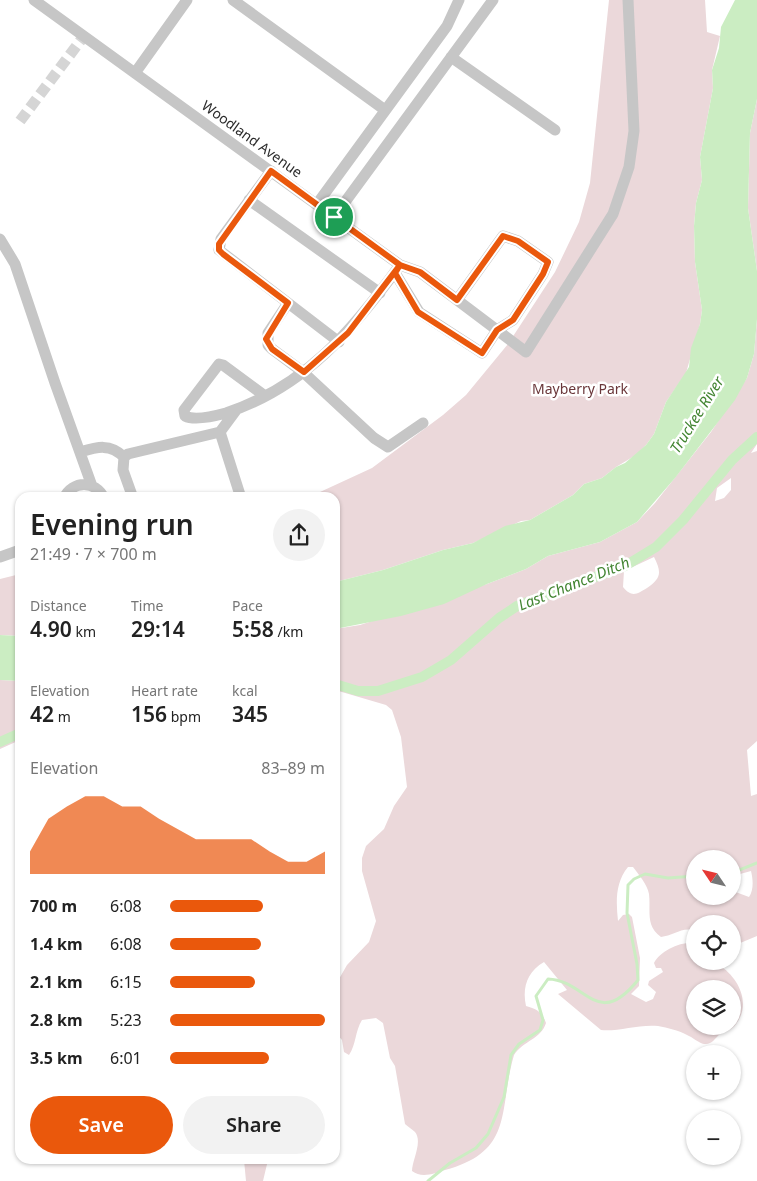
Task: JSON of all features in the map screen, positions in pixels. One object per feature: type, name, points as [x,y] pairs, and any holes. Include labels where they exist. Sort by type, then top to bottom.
[{"type":"street","name":"Woodland Avenue","points":[[34,0],[334,217],[398,269],[420,272],[526,352],[613,214],[627,175],[634,131],[629,0]]},
{"type":"street","points":[[135,73],[188,0]]},
{"type":"street","points":[[234,0],[385,110]]},
{"type":"street","points":[[316,204],[446,26],[459,0]]},
{"type":"street","points":[[334,217],[493,0]]},
{"type":"street","points":[[452,57],[555,130]]},
{"type":"street","points":[[271,171],[221,239],[219,250],[339,342]]},
{"type":"street","points":[[249,200],[380,293]]},
{"type":"street","points":[[265,396],[219,364],[184,410],[185,416],[190,418],[220,415],[237,409],[265,396],[304,372],[339,342],[398,269],[418,312],[482,353],[497,330],[513,320],[543,274],[548,262],[518,241],[503,236],[457,300]]},
{"type":"street","points":[[0,239],[15,264],[92,486],[98,492]]},
{"type":"street","points":[[288,303],[266,339],[272,349],[304,372],[374,438],[388,447],[423,423]]},
{"type":"street","points":[[124,457],[128,454],[220,432],[237,409]]},
{"type":"street","points":[[220,432],[239,492]]},
{"type":"street","points":[[80,452],[96,447],[112,448],[124,457]]},
{"type":"street","points":[[124,457],[123,470],[131,492]]},
{"type":"street","points":[[70,492],[77,485],[92,486]]},
{"type":"street","points":[[0,557],[15,552]]},
{"type":"green space","name":"Mayberry Park","points":[[609,0],[705,0],[707,32],[720,36],[712,70],[713,88],[700,157],[702,180],[696,203],[694,226],[695,262],[702,310],[700,324],[686,373],[666,402],[654,434],[636,455],[602,478],[584,484],[573,495],[530,520],[521,521],[473,543],[340,581],[340,492],[320,492],[372,468],[443,415],[466,395],[508,344],[555,272],[579,222],[590,183]]},
{"type":"green space","points":[[757,99],[757,271],[748,208],[750,133]]},
{"type":"green space","points":[[757,319],[757,444],[751,453],[757,451],[757,741],[747,750],[751,796],[757,794],[757,936],[741,943],[741,915],[686,915],[686,930],[661,937],[656,933],[651,923],[648,890],[633,867],[628,867],[619,886],[617,900],[618,921],[623,915],[629,914],[632,917],[640,958],[639,986],[631,994],[646,1002],[653,999],[656,992],[648,985],[649,981],[663,972],[661,968],[656,968],[654,963],[666,951],[677,945],[686,944],[686,970],[726,970],[735,980],[686,980],[686,1035],[658,1026],[601,1030],[558,994],[567,990],[544,962],[533,971],[527,981],[525,999],[526,1006],[539,1012],[546,1023],[540,1033],[522,1046],[514,1055],[504,1111],[500,1126],[493,1140],[483,1152],[467,1162],[433,1174],[420,1175],[412,1171],[418,1141],[415,1132],[405,1124],[395,1066],[390,1058],[383,1023],[376,1018],[362,1020],[349,1055],[344,1052],[340,1038],[340,977],[347,965],[369,942],[376,921],[362,871],[362,858],[366,846],[384,829],[394,806],[407,787],[401,737],[392,710],[386,705],[340,691],[340,628],[360,625],[487,584],[526,569],[548,556],[600,542],[637,522],[655,503],[711,432],[747,378],[754,354]],"holes":[[[731,478],[731,490],[724,498],[715,501],[717,488]],[[654,557],[659,575],[647,588],[632,594],[623,587],[624,571]]]},
{"type":"green space","points":[[15,575],[15,636],[0,635],[0,579]]},
{"type":"green space","points":[[0,680],[15,681],[15,742],[0,749]]},
{"type":"green space","points":[[741,991],[743,999],[741,1016]]},
{"type":"green space","points":[[687,1035],[719,1035],[707,1044]]},
{"type":"green space","points":[[244,1164],[267,1164],[263,1181],[246,1181]]},
{"type":"water","name":"Truckee River","points":[[735,0],[757,0],[757,99],[750,133],[748,208],[757,271],[757,319],[754,354],[747,378],[735,400],[675,478],[637,522],[600,542],[548,556],[526,569],[487,584],[444,604],[401,616],[340,628],[340,581],[473,543],[505,526],[530,520],[573,495],[584,484],[602,478],[616,467],[625,463],[646,445],[654,434],[666,402],[689,367],[691,348],[700,324],[702,310],[695,262],[694,226],[696,203],[702,180],[700,157],[713,88],[712,70],[719,48],[721,27]]},
{"type":"water","points":[[0,635],[15,636],[15,681],[0,680]]},
{"type":"waterway","name":"Last Chance Ditch","points":[[340,686],[358,691],[378,691],[422,677],[451,660],[499,618],[517,606],[625,566],[656,547],[683,520],[732,460],[757,437]]},
{"type":"waterway","name":"Last Chance Ditch","points":[[0,742],[15,735]]},
{"type":"waterway","points":[[741,869],[757,863]]},
{"type":"waterway","points":[[428,1181],[450,1163],[476,1148],[488,1134],[504,1097],[511,1055],[519,1044],[540,1030],[543,1020],[536,996],[548,979],[561,981],[592,999],[602,1002],[612,1002],[624,995],[638,980],[637,964],[627,913],[628,885],[634,879],[645,874],[668,878],[686,877]]},
{"type":"tunnel","points":[[20,121],[84,36]]},
{"type":"route","points":[[334,217],[271,171],[219,244],[219,250],[223,254],[288,303],[266,339],[272,349],[304,372],[328,353],[348,333],[400,265],[420,272],[457,300],[503,236],[518,241],[548,262],[543,274],[513,320],[497,330],[482,353],[418,312],[395,273],[400,265],[334,217]]}]
